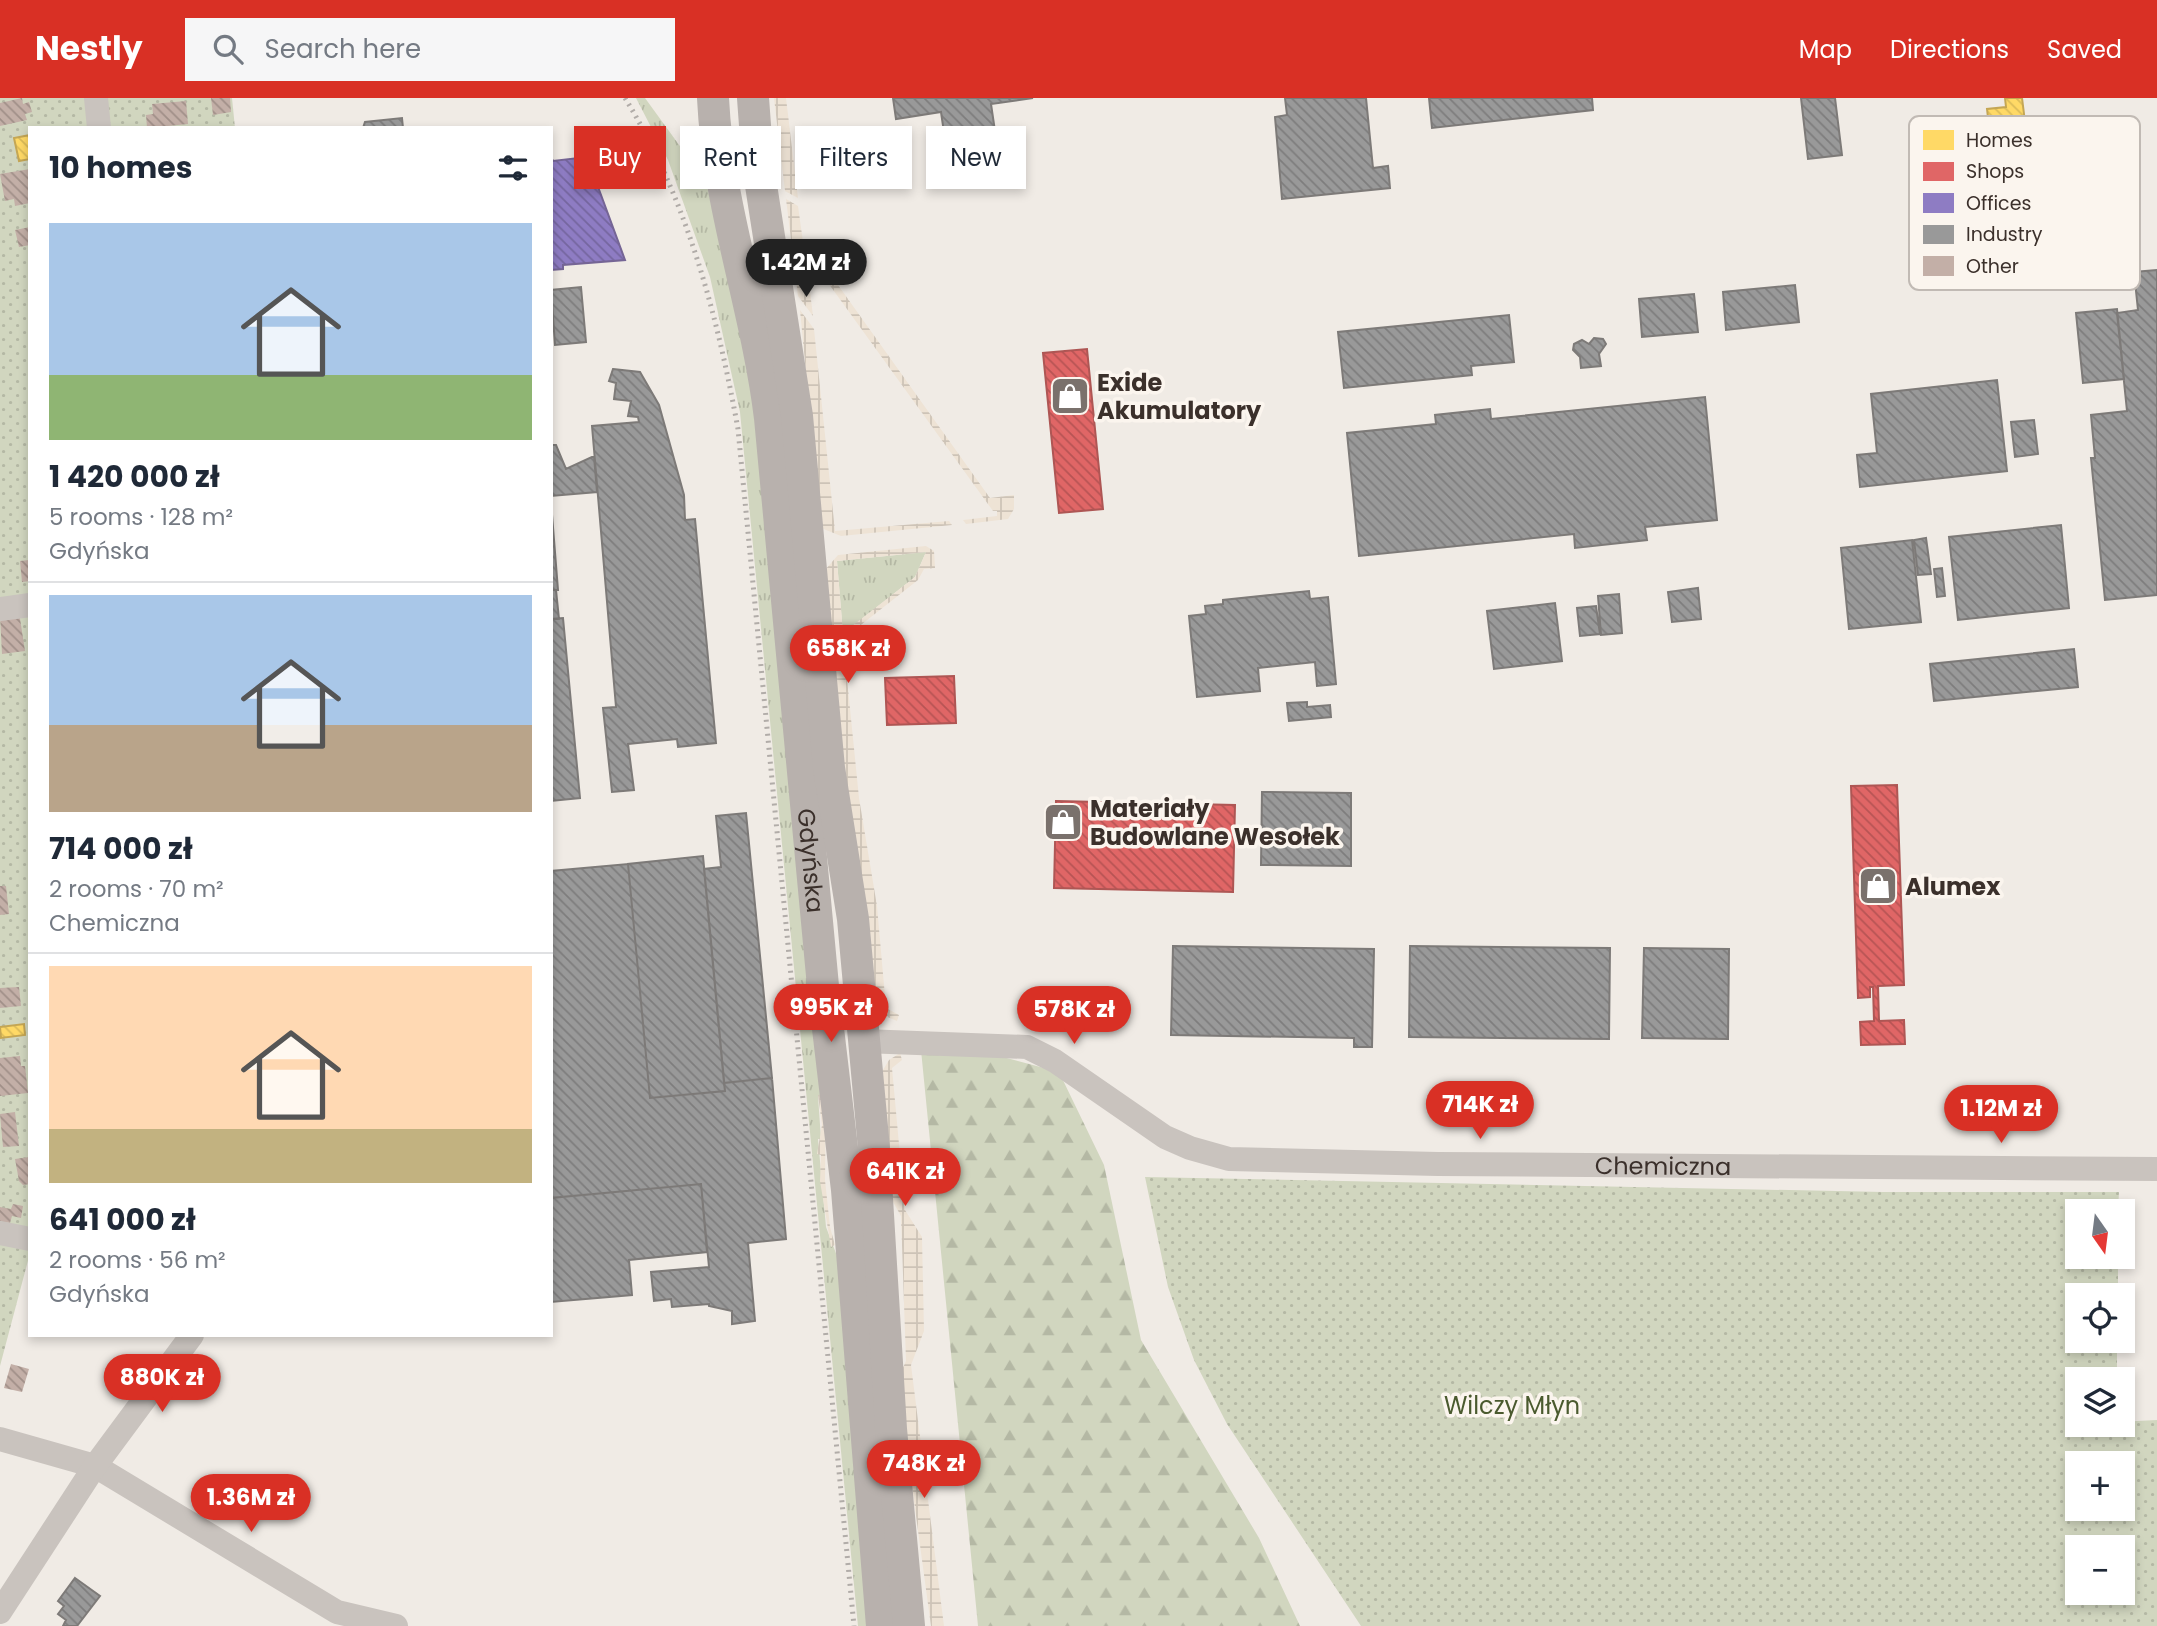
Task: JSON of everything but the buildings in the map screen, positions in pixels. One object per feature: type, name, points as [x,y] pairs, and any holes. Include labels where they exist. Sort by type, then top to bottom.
[{"type":"main road","name":"Gdyńska","points":[[713,98],[722,187],[767,393],[823,986],[847,1190],[882,1626]]},
{"type":"main road","name":"Gdyńska","points":[[752,98],[760,180],[797,416],[830,768],[853,919],[884,1280],[891,1429],[909,1626]]},
{"type":"street","points":[[96,98],[99,126]]},
{"type":"street","points":[[0,610],[28,605]]},
{"type":"street","points":[[823,986],[863,1041],[834,1076]]},
{"type":"street","name":"Chemiczna","points":[[863,1041],[1027,1047],[1055,1061],[1166,1137],[1190,1148],[1229,1159],[2157,1169]]},
{"type":"street","points":[[0,1233],[28,1239]]},
{"type":"street","points":[[0,1612],[95,1466],[191,1337]]},
{"type":"street","points":[[0,1440],[95,1466],[337,1612],[396,1626]]},
{"type":"green space","points":[[0,98],[232,98],[235,126],[28,126],[28,1261],[0,1366]]},
{"type":"green space","points":[[636,98],[645,98],[665,126],[650,126]]},
{"type":"green space","points":[[666,127],[680,146],[680,189],[708,189],[749,360],[824,1094],[818,1096],[821,1139],[818,1139],[826,1227],[837,1256],[870,1626],[858,1626],[740,412],[710,277],[668,160]]},
{"type":"green space","points":[[926,552],[915,577],[843,634],[837,561]]},
{"type":"green space","points":[[921,1050],[995,1055],[1059,1072],[1104,1165],[1141,1340],[1259,1538],[1300,1626],[978,1626]]},
{"type":"green space","name":"Wilczy Młyn","points":[[1145,1177],[1883,1192],[2119,1192],[2119,1199],[2065,1199],[2065,1269],[2118,1269],[2118,1283],[2065,1283],[2065,1353],[2117,1353],[2117,1367],[2065,1367],[2065,1437],[2135,1437],[2135,1421],[2157,1420],[2157,1626],[1361,1626],[1227,1424],[1194,1360],[1168,1287]]},
{"type":"shaded area","points":[[774,98],[786,98],[798,198],[785,191],[781,126],[777,126]]},
{"type":"shaded area","points":[[786,199],[798,206],[803,242],[818,257],[990,498],[1014,495],[1014,509],[1008,519],[966,524],[963,520],[997,516],[997,511],[993,511],[805,251],[813,316],[798,296]]},
{"type":"shaded area","points":[[800,310],[814,329],[835,531],[949,521],[952,525],[841,536],[821,528]]},
{"type":"shaded area","points":[[926,546],[934,551],[935,568],[924,569],[918,580],[843,639],[859,798],[877,906],[886,1008],[899,1015],[897,1021],[885,1016],[874,1004],[847,800],[825,570],[838,555]],"holes":[[[926,552],[915,577],[843,633],[837,561]]]},
{"type":"shaded area","points":[[900,1053],[902,1060],[892,1068],[905,1210],[922,1237],[924,1331],[911,1365],[944,1626],[931,1626],[905,1435],[901,1372],[906,1361],[901,1216],[892,1200],[880,1075],[889,1060]]},
{"type":"shaded area","points":[[826,1094],[825,1180],[830,1227],[835,1245],[831,1247],[820,1181],[821,1155],[817,1154],[822,1125],[818,1095]]},
{"type":"railway","points":[[625,98],[666,176],[697,258],[720,343],[738,429],[854,1626]]},
{"type":"place","name":"Exide Akumulatory","points":[[1070,396]]},
{"type":"place","name":"Materiały Budowlane Wesołek","points":[[1063,822]]},
{"type":"place","name":"Alumex","points":[[1878,886]]}]
